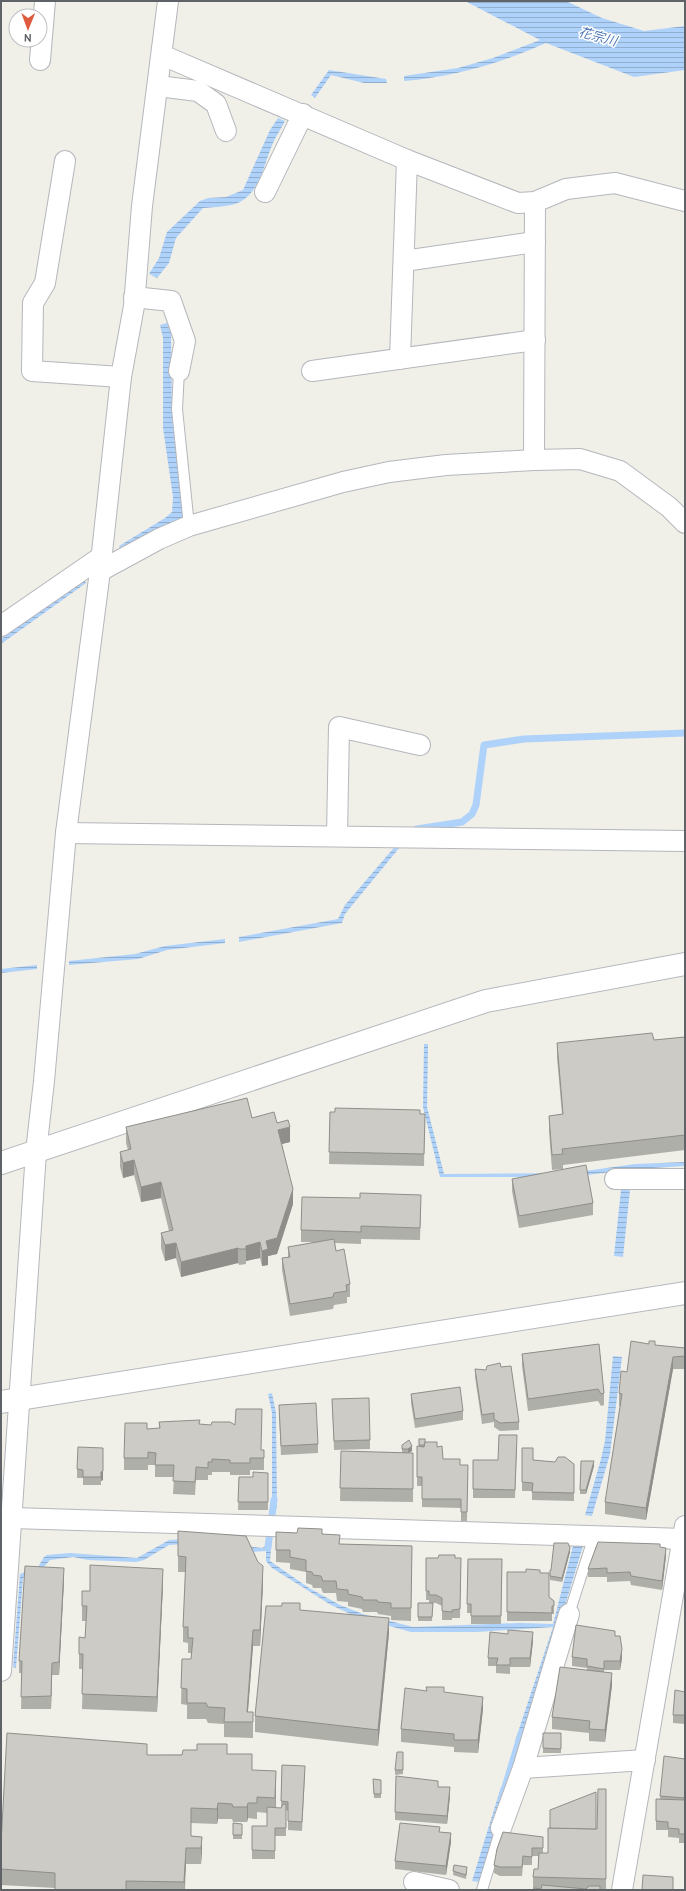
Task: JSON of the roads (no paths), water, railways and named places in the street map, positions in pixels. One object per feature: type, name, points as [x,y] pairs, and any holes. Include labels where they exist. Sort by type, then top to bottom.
[{"type":"street","points":[[40,60],[45,1]]},
{"type":"street","points":[[1,1671],[5,1570],[12,1518],[10,1400],[44,1081],[66,833],[101,564],[121,377],[134,298],[142,206],[168,1]]},
{"type":"street","points":[[162,55],[303,114],[407,160],[518,203],[535,202],[566,189],[615,184],[685,201]]},
{"type":"street","points":[[158,86],[198,91],[216,104],[226,131]]},
{"type":"street","points":[[265,192],[303,114]]},
{"type":"street","points":[[400,359],[407,160]]},
{"type":"street","points":[[65,161],[45,283],[34,303],[32,371],[121,377]]},
{"type":"street","points":[[534,460],[535,202]]},
{"type":"street","points":[[404,261],[535,242]]},
{"type":"street","points":[[134,298],[171,301],[185,341],[179,371]]},
{"type":"street","points":[[312,371],[535,340]]},
{"type":"street","points":[[1,626],[101,564],[189,526],[343,482],[389,472],[446,465],[580,459],[620,471],[669,507],[685,523]]},
{"type":"street","points":[[337,836],[339,727],[420,745]]},
{"type":"street","points":[[66,833],[685,841]]},
{"type":"street","points":[[1,1163],[486,1001],[685,964]]},
{"type":"street","points":[[616,1179],[685,1179]]},
{"type":"street","points":[[10,1400],[685,1293]]},
{"type":"street","points":[[12,1518],[594,1536],[684,1535],[622,1890]]},
{"type":"street","points":[[501,1828],[523,1768],[569,1614]]},
{"type":"street","points":[[523,1768],[645,1760]]},
{"type":"street","points":[[414,1882],[449,1890]]},
{"type":"lane","points":[[179,371],[178,409],[189,526]]},
{"type":"lane","points":[[569,1614],[594,1536]]},
{"type":"lane","points":[[482,1890],[501,1828]]},
{"type":"water","name":"花宗川","points":[[465,1],[566,1],[602,18],[644,31],[685,26],[685,70],[634,77],[546,43],[512,57],[476,68],[441,76],[404,81],[404,76],[458,68],[493,58],[540,40]]},
{"type":"water","points":[[329,70],[386,79],[387,83],[364,83],[331,75],[315,98],[311,95]]},
{"type":"water","points":[[278,118],[285,121],[274,140],[261,176],[253,191],[236,204],[203,208],[176,238],[169,263],[157,278],[149,274],[159,258],[167,232],[200,201],[208,198],[226,197],[243,190],[270,130]]},
{"type":"water","points":[[167,323],[171,333],[172,416],[183,517],[181,521],[123,553],[119,546],[165,518],[172,512],[173,497],[163,428],[163,338],[160,325]]},
{"type":"water","points":[[84,580],[86,583],[1,644],[1,639]]},
{"type":"water","points":[[397,844],[400,847],[345,914],[342,923],[239,942],[239,937],[338,919],[345,905]]},
{"type":"water","points":[[225,939],[225,943],[167,950],[138,959],[69,965],[69,961],[135,954],[165,946]]},
{"type":"water","points":[[37,965],[37,969],[1,973],[1,969]]},
{"type":"water","points":[[424,1044],[428,1044],[427,1107],[444,1174],[571,1173],[635,1164],[685,1162],[685,1166],[636,1169],[571,1177],[440,1177],[423,1107]]},
{"type":"water","points":[[621,1190],[630,1190],[623,1257],[614,1256]]},
{"type":"water","points":[[613,1356],[622,1357],[610,1454],[592,1516],[585,1515],[605,1441]]},
{"type":"water","points":[[272,1393],[276,1413],[277,1508],[272,1508],[272,1413],[268,1394]]},
{"type":"water","points":[[201,1538],[242,1542],[253,1547],[262,1548],[266,1546],[268,1539],[272,1539],[270,1561],[309,1588],[340,1605],[363,1614],[413,1627],[520,1623],[553,1624],[573,1546],[583,1546],[523,1744],[515,1741],[553,1627],[477,1632],[411,1632],[357,1617],[331,1605],[272,1568],[266,1561],[266,1551],[252,1552],[200,1543],[169,1545],[144,1560],[136,1562],[88,1560],[73,1557],[50,1560],[42,1569],[23,1578],[16,1668],[13,1667],[20,1574],[38,1567],[44,1557],[47,1555],[70,1553],[137,1558],[169,1540]]},
{"type":"water","points":[[501,1787],[508,1789],[479,1882],[472,1881]]},
{"type":"waterway","points":[[417,829],[462,822],[472,814],[476,805],[484,745],[524,739],[685,733]]},
{"type":"waterway","points":[[268,1547],[274,1500]]},
{"type":"waterway","points":[[502,1797],[521,1734]]}]
